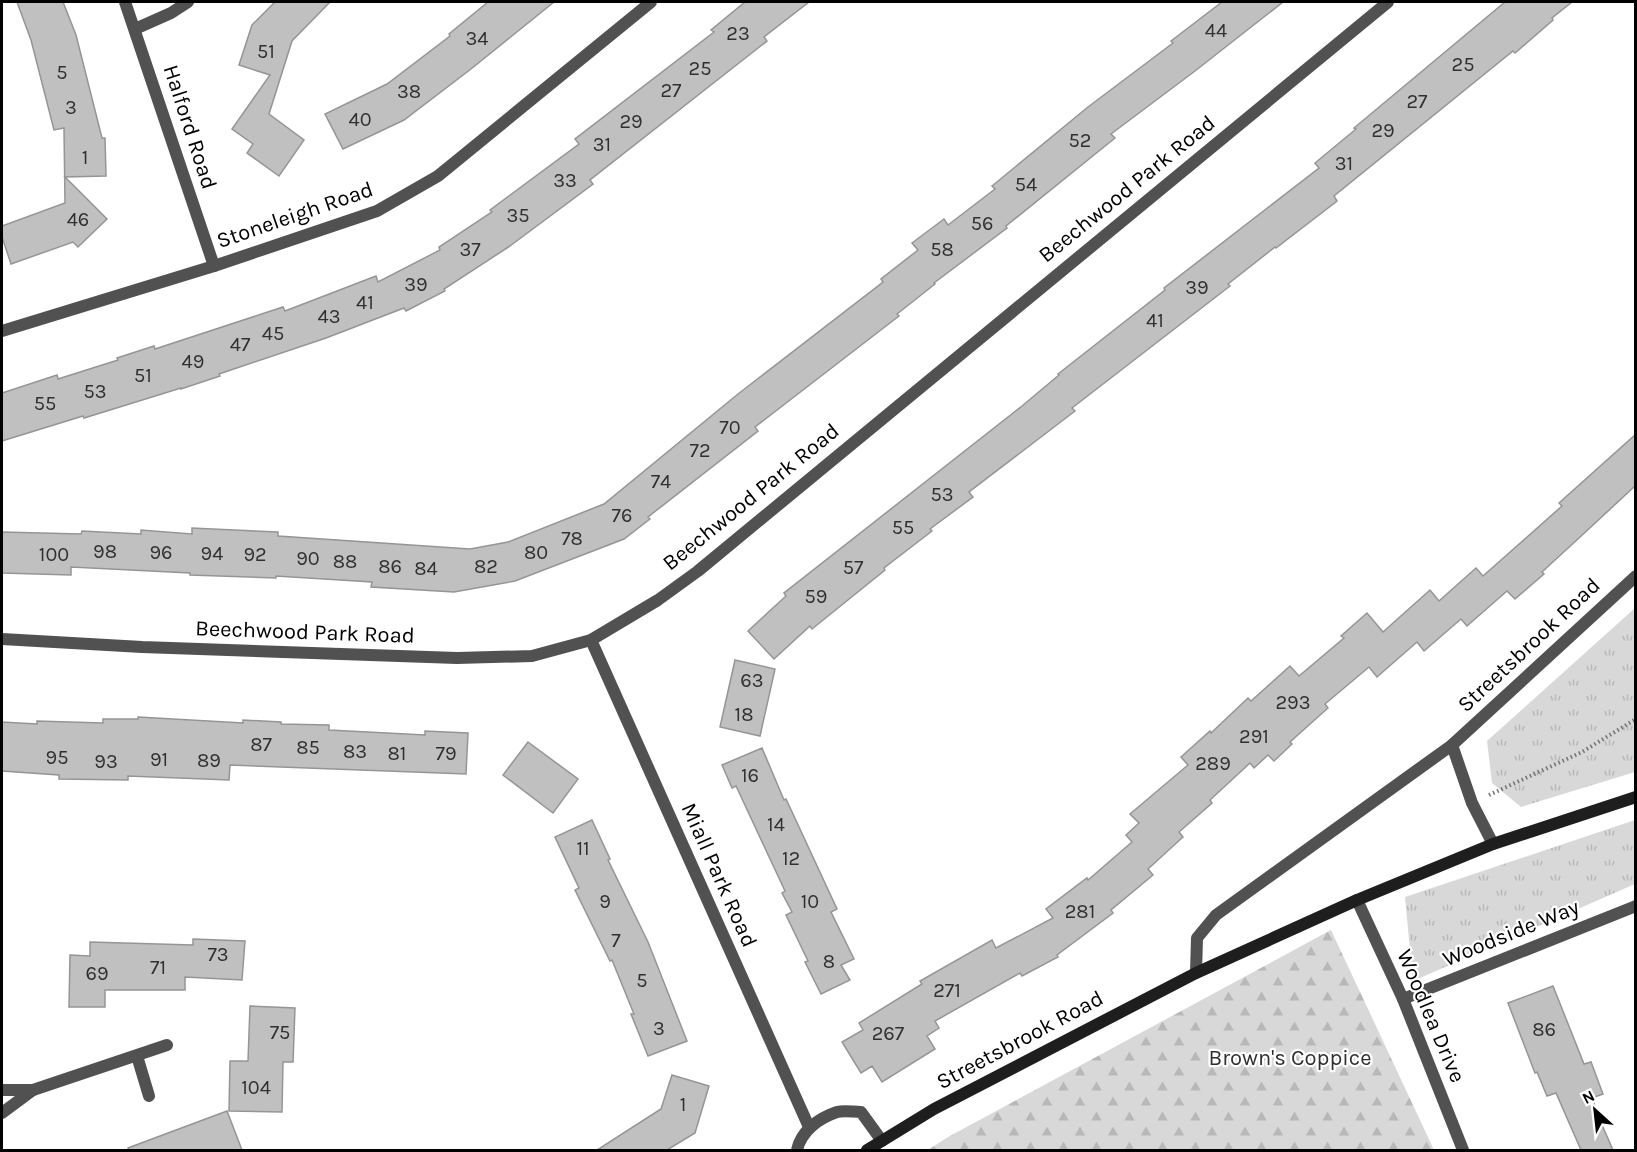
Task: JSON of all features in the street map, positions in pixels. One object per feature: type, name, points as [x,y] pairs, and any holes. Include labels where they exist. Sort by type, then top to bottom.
[{"type":"main road","name":"Streetsbrook Road","points":[[867,1150],[934,1109],[1196,973],[1357,900],[1493,844],[1635,796]]},
{"type":"street","name":"Halford Road","points":[[125,2],[214,266]]},
{"type":"street","points":[[135,29],[171,13],[188,2]]},
{"type":"street","name":"Stoneleigh Road","points":[[2,331],[214,266],[377,211],[438,176],[651,2]]},
{"type":"street","name":"Beechwood Park Road","points":[[2,639],[142,647],[457,658],[531,656],[591,640],[657,600],[698,571],[1388,2]]},
{"type":"street","name":"Streetsbrook Road","points":[[1196,973],[1197,938],[1216,915],[1452,745],[1635,576]]},
{"type":"street","name":"Miall Park Road","points":[[591,640],[809,1127]]},
{"type":"street","name":"Streetsbrook Road","points":[[1452,745],[1472,803],[1493,844]]},
{"type":"street","name":"Woodlea Drive","points":[[1357,900],[1403,999],[1463,1150]]},
{"type":"street","name":"Woodside Way","points":[[1403,999],[1635,906]]},
{"type":"street","points":[[2,1090],[33,1090],[168,1045]]},
{"type":"street","points":[[137,1056],[149,1096]]},
{"type":"street","points":[[2,1113],[33,1090]]},
{"type":"street","points":[[796,1150],[809,1127],[838,1112],[861,1112],[882,1141]]},
{"type":"path","points":[[1472,803],[1582,752],[1635,719]]},
{"type":"green space","points":[[1635,608],[1635,772],[1521,807],[1492,783],[1487,741]]},
{"type":"green space","points":[[1635,820],[1635,884],[1413,981],[1405,897]]},
{"type":"green space","name":"Brown's Coppice","points":[[1331,930],[1434,1150],[928,1150],[948,1137]]},
{"type":"building","points":[[17,2],[63,2],[76,35],[102,138],[105,138],[106,176],[65,177],[107,219],[78,247],[73,242],[11,264],[2,237],[2,226],[65,203],[64,128],[54,130],[31,40]]},
{"type":"building","points":[[275,2],[330,2],[292,41],[269,114],[304,140],[279,176],[247,153],[253,144],[232,129],[270,75],[239,65],[252,25]]},
{"type":"building","points":[[488,2],[554,2],[404,120],[343,149],[325,114],[387,84],[450,36],[449,34]]},
{"type":"building","points":[[745,2],[809,2],[764,37],[767,41],[590,180],[593,184],[510,246],[444,289],[445,291],[406,311],[404,308],[326,338],[219,374],[220,376],[2,441],[2,393],[57,375],[58,379],[154,346],[155,349],[283,307],[285,311],[376,276],[378,282],[440,250],[439,247],[492,212],[490,210],[579,144],[575,139],[714,32],[711,30]]},
{"type":"building","points":[[1222,2],[1283,2],[1111,134],[1115,138],[1006,226],[1007,228],[934,283],[897,314],[899,316],[755,427],[758,431],[648,517],[650,519],[624,539],[515,581],[454,592],[371,587],[372,582],[276,576],[276,578],[190,575],[190,573],[71,567],[71,575],[2,573],[2,532],[81,534],[82,531],[141,534],[141,530],[192,534],[192,528],[278,532],[278,536],[470,549],[508,542],[604,504],[738,394],[883,282],[881,279],[918,250],[912,243],[944,219],[948,225],[995,189],[992,186]]},
{"type":"building","points":[[1505,2],[1572,2],[1515,53],[1513,51],[1334,196],[1337,201],[1228,284],[1230,286],[1072,408],[1075,411],[969,492],[973,497],[930,529],[932,531],[812,629],[810,626],[774,659],[748,631],[786,596],[784,593],[1022,406],[1058,374],[1165,290],[1164,288],[1319,168],[1315,163],[1356,129],[1354,128]]},
{"type":"building","points":[[1635,435],[1635,486],[1515,599],[1507,591],[1467,626],[1461,619],[1424,651],[1417,642],[1377,677],[1369,667],[1325,704],[1328,708],[1290,742],[1292,744],[1274,761],[1268,755],[1254,768],[1250,763],[1210,800],[1212,803],[1179,832],[1183,837],[1148,869],[1153,875],[1111,910],[1113,913],[1057,955],[1058,957],[1022,976],[1020,973],[935,1021],[939,1028],[927,1036],[935,1049],[882,1082],[872,1066],[861,1073],[842,1042],[863,1030],[859,1023],[922,984],[920,981],[992,940],[996,948],[1053,918],[1046,909],[1087,878],[1088,880],[1132,842],[1126,835],[1139,823],[1130,814],[1188,765],[1181,757],[1210,731],[1211,733],[1248,698],[1251,701],[1290,666],[1299,676],[1344,638],[1341,636],[1367,613],[1383,632],[1430,590],[1439,601],[1476,568],[1483,576],[1562,506],[1559,503]]},
{"type":"building","points":[[735,660],[775,669],[760,736],[720,727]]},
{"type":"building","points":[[138,717],[329,725],[329,730],[425,735],[425,731],[468,733],[466,774],[230,765],[229,780],[128,776],[128,780],[59,779],[59,775],[2,771],[2,722],[103,723],[103,719],[138,719]]},
{"type":"building","points":[[528,742],[578,779],[553,813],[503,775]]},
{"type":"building","points":[[762,748],[784,800],[786,799],[837,909],[831,912],[854,959],[841,965],[850,980],[821,994],[786,915],[792,912],[782,893],[785,891],[736,786],[732,788],[722,765]]},
{"type":"building","points":[[592,820],[610,859],[608,860],[648,942],[687,1041],[648,1056],[612,960],[610,961],[575,890],[579,888],[555,837]]},
{"type":"building","points":[[193,939],[245,941],[242,980],[185,977],[185,990],[105,990],[105,1007],[69,1007],[70,955],[90,956],[90,942],[193,945]]},
{"type":"building","points":[[1553,986],[1584,1064],[1591,1062],[1603,1094],[1592,1098],[1613,1150],[1581,1150],[1556,1093],[1547,1096],[1537,1072],[1535,1073],[1508,1003]]},
{"type":"building","points":[[250,1006],[295,1008],[293,1062],[283,1062],[282,1112],[229,1111],[230,1061],[248,1061]]},
{"type":"building","points":[[672,1075],[709,1086],[695,1133],[667,1150],[597,1150],[661,1109]]},
{"type":"building","points":[[227,1111],[242,1150],[129,1150],[128,1148]]}]
